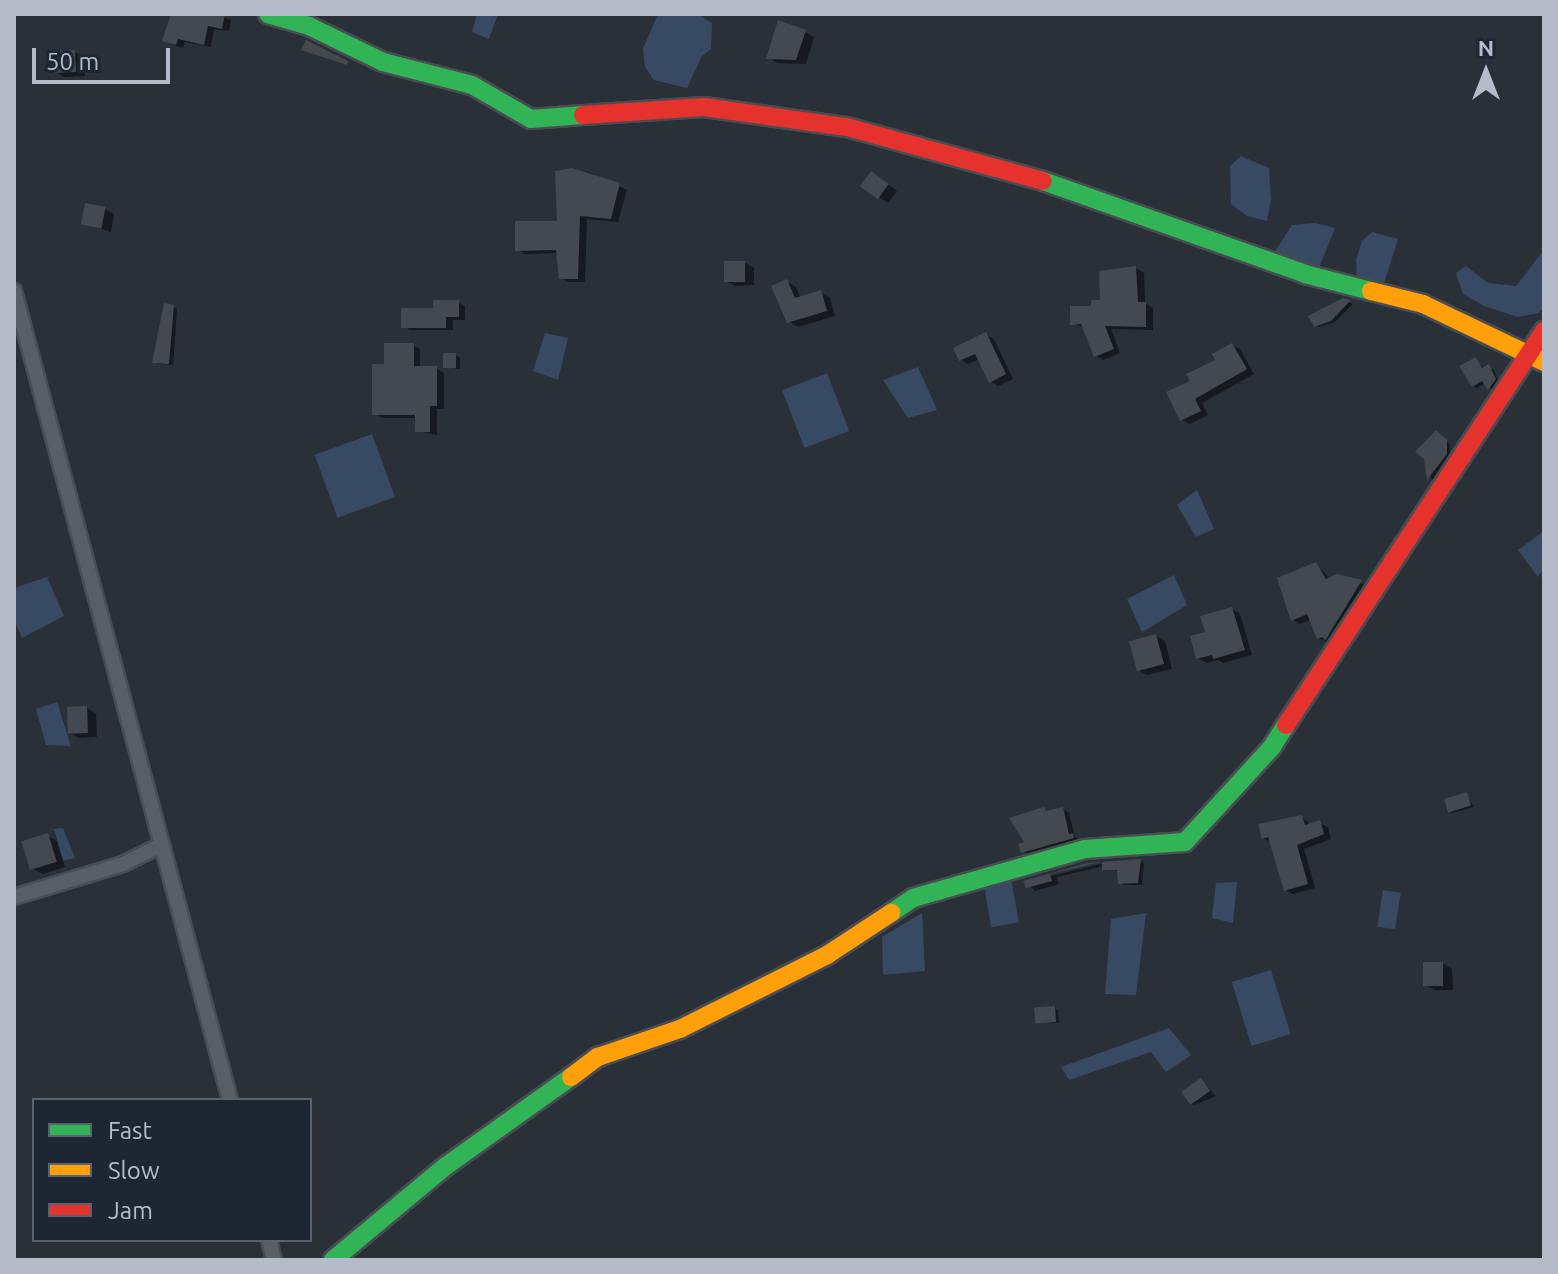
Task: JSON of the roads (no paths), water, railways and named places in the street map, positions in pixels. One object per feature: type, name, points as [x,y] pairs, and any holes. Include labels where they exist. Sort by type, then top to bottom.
[{"type":"street","points":[[268,14],[309,26],[383,62],[472,85],[531,119],[704,107],[847,127],[1001,168],[1305,274],[1423,304],[1537,357]]},
{"type":"street","points":[[15,296],[229,1098]]},
{"type":"street","points":[[333,1260],[446,1166],[598,1057],[693,1023],[827,955],[913,898],[1085,849],[1185,842],[1272,747],[1537,357],[1544,331]]},
{"type":"street","points":[[14,897],[123,864],[161,845]]},
{"type":"water","points":[[477,14],[498,14],[489,39],[472,32]]},
{"type":"water","points":[[658,14],[698,14],[712,23],[711,49],[702,56],[687,88],[654,80],[645,67],[643,49]]},
{"type":"water","points":[[1241,156],[1269,168],[1271,200],[1267,221],[1247,216],[1231,204],[1230,166]]},
{"type":"water","points":[[1315,223],[1335,228],[1319,268],[1274,253],[1292,225]]},
{"type":"water","points":[[1372,232],[1398,239],[1383,287],[1357,280],[1356,260],[1362,241]]},
{"type":"water","points":[[1544,250],[1544,307],[1539,313],[1518,317],[1484,306],[1463,294],[1456,273],[1466,266],[1488,283],[1516,286]]},
{"type":"water","points":[[545,333],[568,338],[558,380],[533,371]]},
{"type":"water","points":[[918,367],[937,410],[908,418],[883,380]]},
{"type":"water","points":[[827,373],[849,431],[804,448],[782,390]]},
{"type":"water","points":[[372,434],[395,497],[338,518],[315,455]]},
{"type":"water","points":[[1197,490],[1214,529],[1196,537],[1177,505]]},
{"type":"water","points":[[1544,531],[1544,568],[1538,577],[1518,550]]},
{"type":"water","points":[[1174,575],[1187,605],[1142,632],[1127,599]]},
{"type":"water","points":[[47,577],[64,616],[22,638],[14,620],[14,588]]},
{"type":"water","points":[[57,702],[71,746],[46,745],[36,709]]},
{"type":"water","points":[[63,828],[75,858],[63,861],[54,829]]},
{"type":"water","points":[[1011,878],[1019,922],[991,927],[983,883]]},
{"type":"water","points":[[1237,882],[1233,923],[1212,918],[1216,883]]},
{"type":"water","points":[[1383,890],[1401,893],[1395,929],[1377,927]]},
{"type":"water","points":[[922,913],[925,971],[883,975],[882,937]]},
{"type":"water","points":[[1146,913],[1136,995],[1105,994],[1111,919]]},
{"type":"water","points":[[1271,970],[1291,1034],[1251,1046],[1232,982]]},
{"type":"water","points":[[1169,1028],[1191,1055],[1166,1072],[1151,1052],[1069,1080],[1061,1067]]}]
